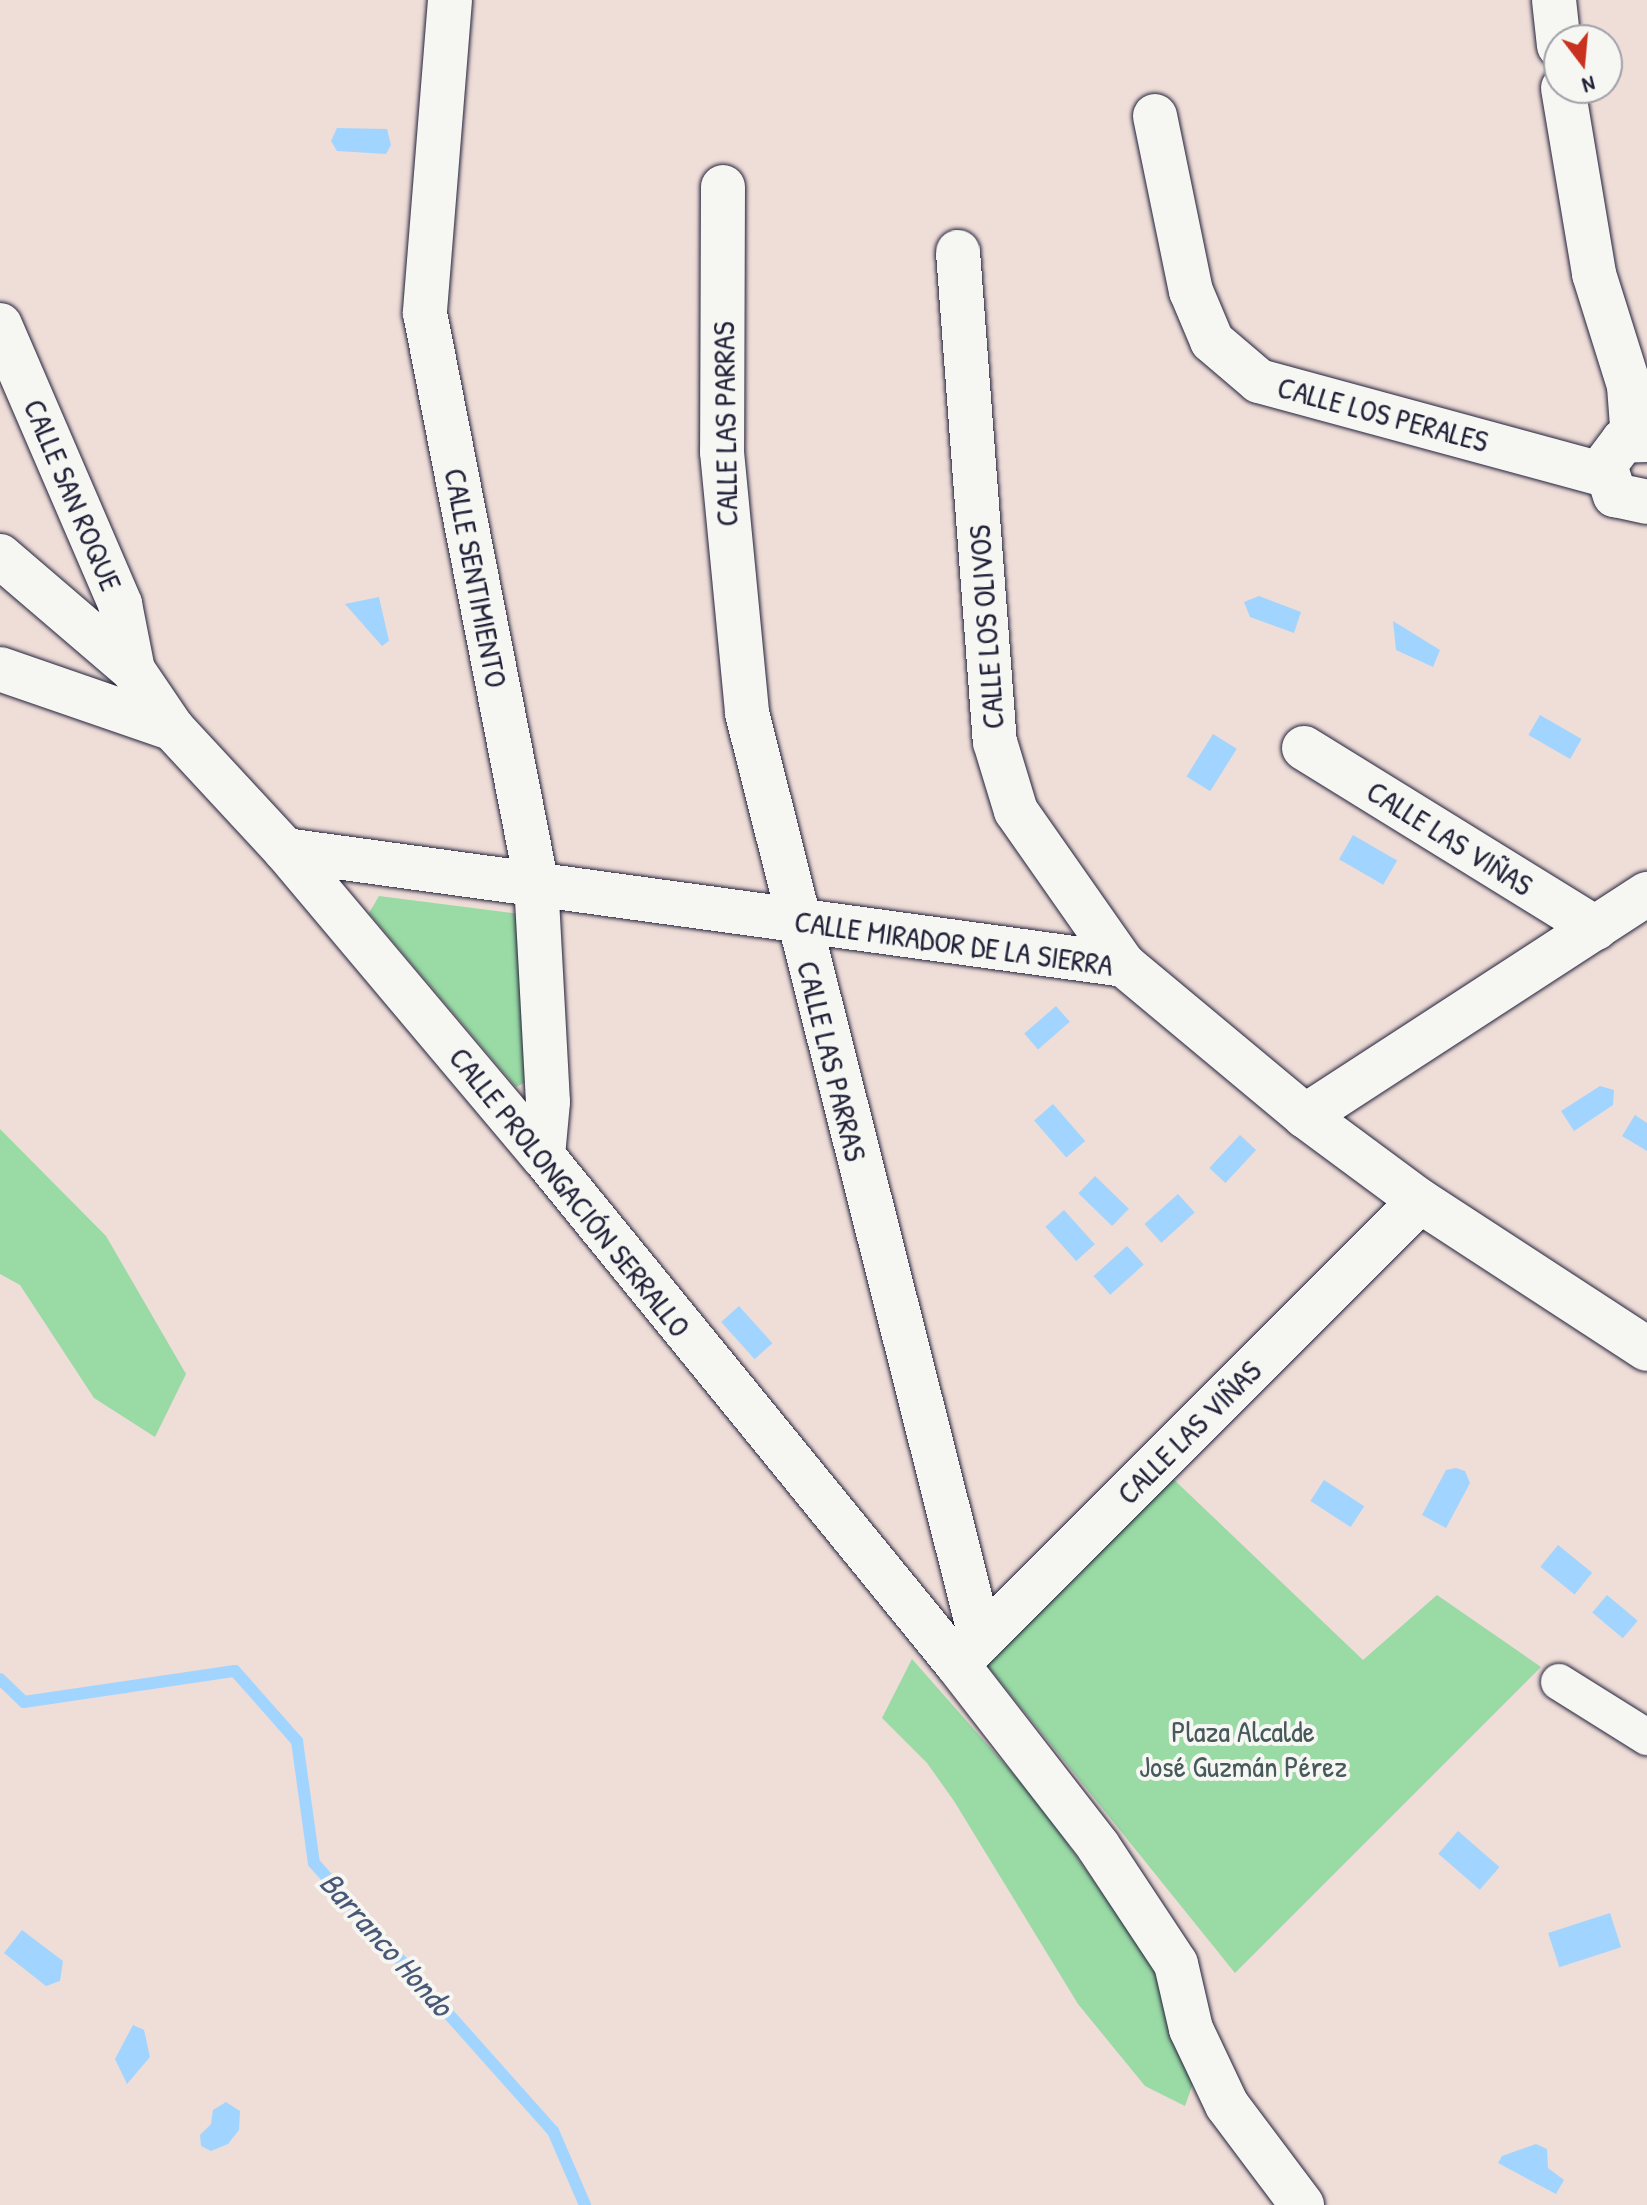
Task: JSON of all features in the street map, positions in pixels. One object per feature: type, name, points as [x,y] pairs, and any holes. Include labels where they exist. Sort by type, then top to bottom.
[{"type":"street","name":"CALLE SENTIMIENTO","points":[[450,0],[425,313],[536,881],[548,1102],[543,1156]]},
{"type":"street","points":[[1554,0],[1557,24]]},
{"type":"street","points":[[1566,104],[1594,274],[1629,386],[1640,439],[1608,455],[1605,475],[1615,495],[1647,502]]},
{"type":"street","name":"CALLE LOS PERALES","points":[[1155,116],[1191,291],[1212,341],[1259,381],[1605,475]]},
{"type":"street","name":"CALLE LAS PARRAS","points":[[723,187],[722,452],[730,570],[747,713],[969,1652]]},
{"type":"street","name":"CALLE LOS OLIVOS","points":[[958,252],[995,742],[1016,811],[1124,965]]},
{"type":"street","name":"CALLE SAN ROQUE","points":[[0,325],[120,604],[133,670]]},
{"type":"street","points":[[0,556],[133,670]]},
{"type":"street","points":[[0,669],[173,729]]},
{"type":"street","name":"CALLE PROLONGACIÓN SERRALLO","points":[[133,670],[173,729],[285,850],[969,1652],[1176,1964],[1191,2029],[1227,2105],[1302,2205]]},
{"type":"street","name":"CALLE LAS VIÑAS","points":[[1304,748],[1596,928]]},
{"type":"street","name":"CALLE MIRADOR DE LA SIERRA","points":[[285,850],[536,881],[1124,965],[1305,1116],[1420,1201],[1647,1349]]},
{"type":"street","points":[[1305,1116],[1647,894]]},
{"type":"street","name":"CALLE LAS VIÑAS","points":[[969,1652],[1420,1201]]},
{"type":"street","points":[[1559,1682],[1647,1737]]},
{"type":"green space","points":[[379,896],[520,914],[532,1079],[516,1087],[369,913]]},
{"type":"green space","points":[[0,1129],[106,1236],[186,1374],[155,1437],[94,1398],[20,1285],[0,1274]]},
{"type":"green space","name":"Plaza Alcalde José Guzmán Pérez","points":[[1167,1473],[1363,1660],[1437,1595],[1541,1667],[1235,1973],[986,1664],[1081,1573]]},
{"type":"green space","points":[[912,1659],[1039,1803],[1165,1983],[1198,2069],[1185,2106],[1145,2086],[1078,2004],[954,1801],[927,1763],[882,1718]]},
{"type":"water","points":[[337,128],[387,129],[391,145],[386,154],[337,151],[331,141]]},
{"type":"water","points":[[1259,596],[1301,612],[1294,633],[1250,617],[1244,602]]},
{"type":"water","points":[[379,597],[389,641],[382,646],[345,604]]},
{"type":"water","points":[[1393,621],[1440,650],[1433,667],[1396,650]]},
{"type":"water","points":[[1540,715],[1582,739],[1570,759],[1528,735]]},
{"type":"water","points":[[1213,734],[1237,749],[1210,791],[1187,776]]},
{"type":"water","points":[[1353,835],[1397,861],[1383,885],[1339,859]]},
{"type":"water","points":[[1056,1006],[1070,1022],[1038,1049],[1024,1034]]},
{"type":"water","points":[[1600,1086],[1614,1090],[1613,1105],[1574,1131],[1561,1111]]},
{"type":"water","points":[[1053,1104],[1085,1141],[1066,1157],[1034,1120]]},
{"type":"water","points":[[1635,1115],[1647,1123],[1647,1151],[1622,1136]]},
{"type":"water","points":[[1240,1135],[1256,1150],[1225,1183],[1209,1168]]},
{"type":"water","points":[[1095,1176],[1129,1209],[1112,1226],[1078,1193]]},
{"type":"water","points":[[1178,1194],[1195,1213],[1161,1243],[1145,1224]]},
{"type":"water","points":[[1064,1210],[1095,1244],[1076,1261],[1045,1227]]},
{"type":"water","points":[[1127,1246],[1144,1265],[1110,1295],[1094,1276]]},
{"type":"water","points":[[739,1306],[772,1343],[755,1359],[721,1322]]},
{"type":"water","points":[[1456,1468],[1465,1471],[1470,1483],[1446,1528],[1422,1515],[1446,1470]]},
{"type":"water","points":[[1324,1480],[1364,1506],[1351,1527],[1310,1501]]},
{"type":"water","points":[[1558,1545],[1592,1573],[1575,1594],[1540,1567]]},
{"type":"water","points":[[1607,1595],[1638,1621],[1623,1638],[1592,1613]]},
{"type":"water","points":[[1458,1831],[1500,1867],[1480,1890],[1438,1854]]},
{"type":"water","points":[[1610,1913],[1621,1947],[1559,1967],[1548,1933]]},
{"type":"water","points":[[22,1930],[63,1961],[60,1981],[46,1986],[4,1953]]},
{"type":"water","points":[[133,2025],[144,2030],[150,2057],[127,2084],[115,2059]]},
{"type":"water","points":[[226,2102],[240,2111],[239,2130],[228,2144],[211,2151],[201,2146],[200,2135],[211,2124],[213,2110]]},
{"type":"water","points":[[1536,2144],[1547,2149],[1548,2168],[1564,2180],[1556,2194],[1498,2163],[1502,2156]]},
{"type":"waterway","name":"Barranco Hondo","points":[[0,1679],[24,1702],[235,1671],[297,1741],[314,1863],[553,2131],[585,2205]]}]
